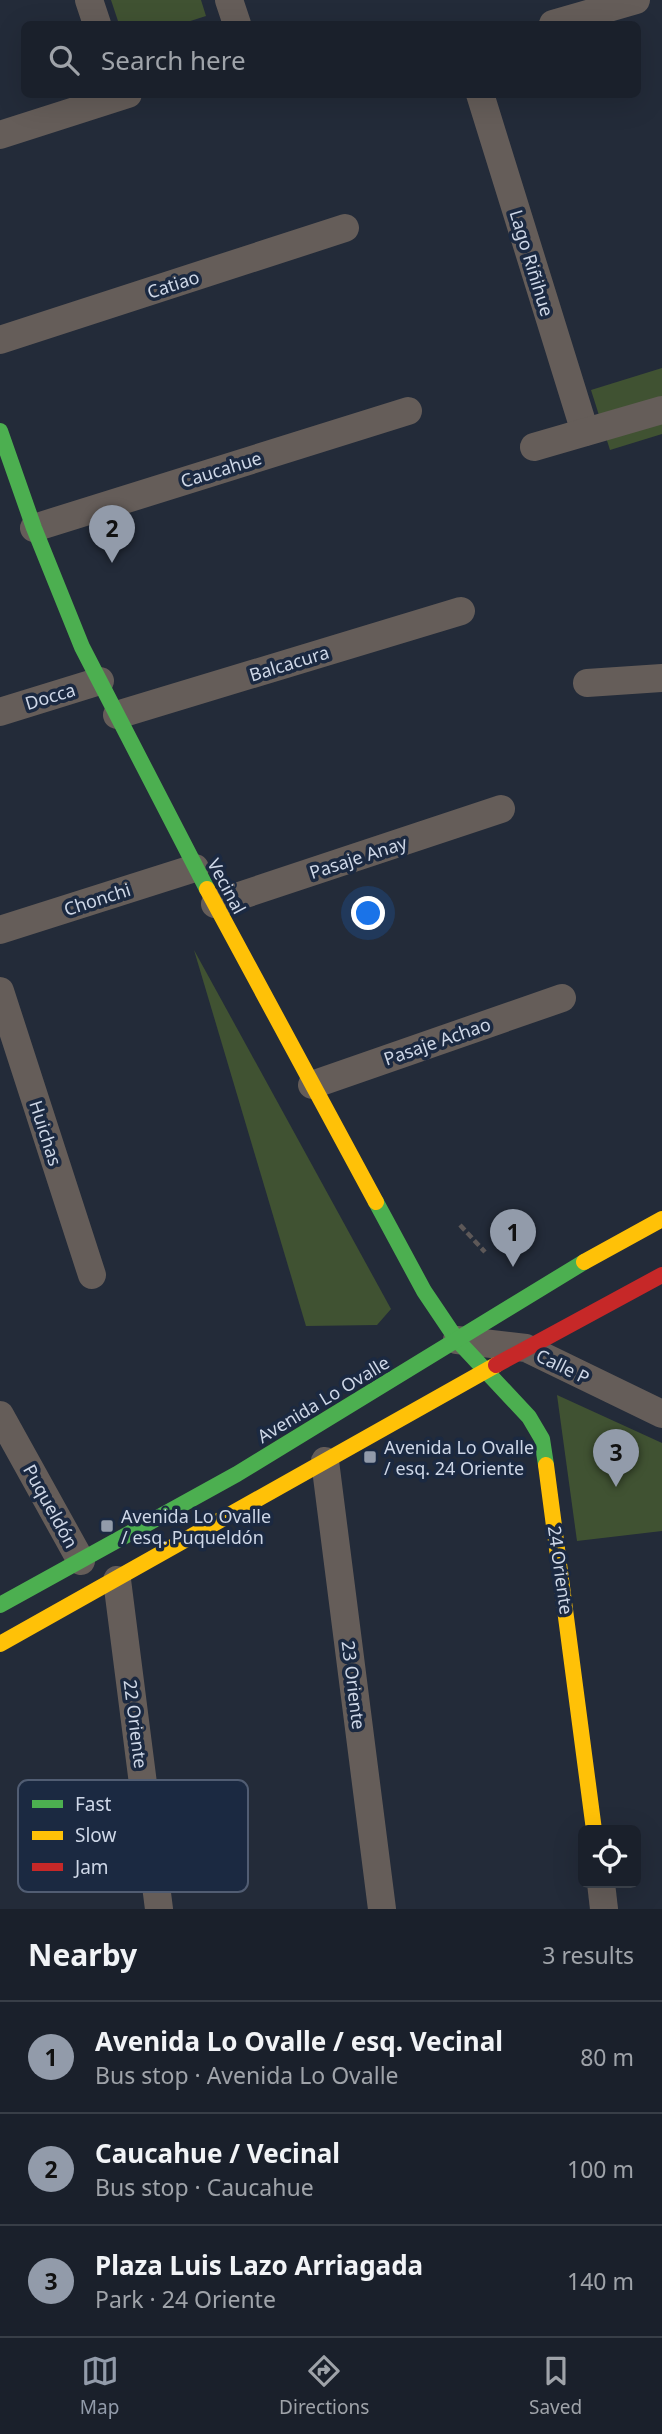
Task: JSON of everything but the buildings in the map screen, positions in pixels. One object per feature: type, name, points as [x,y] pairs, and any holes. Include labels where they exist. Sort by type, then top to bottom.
[{"type":"street","points":[[89,0],[96,21]]},
{"type":"street","points":[[229,0],[236,21]]},
{"type":"street","points":[[563,21],[636,0]]},
{"type":"street","points":[[0,135],[114,98]]},
{"type":"street","name":"Lago Riñihue","points":[[481,98],[585,432]]},
{"type":"street","name":"Catiao","points":[[0,340],[345,229]]},
{"type":"street","points":[[534,447],[662,410]]},
{"type":"street","name":"Caucahue","points":[[34,528],[408,411]]},
{"type":"street","name":"Vecinal","points":[[0,431],[10,488],[34,528],[117,715],[195,868],[424,1292],[457,1340]]},
{"type":"street","name":"Balcacura","points":[[117,715],[461,611]]},
{"type":"street","points":[[587,683],[662,678]]},
{"type":"street","name":"Docca","points":[[0,712],[100,681]]},
{"type":"street","name":"Pasaje Anay","points":[[215,904],[501,809]]},
{"type":"street","name":"Chonchi","points":[[0,930],[195,868]]},
{"type":"street","name":"Huichas","points":[[0,991],[92,1275]]},
{"type":"street","name":"Pasaje Achao","points":[[312,1085],[562,998]]},
{"type":"street","name":"Avenida Lo Ovalle","points":[[0,1605],[237,1474],[596,1255],[662,1219]]},
{"type":"street","points":[[0,1644],[486,1370],[662,1275]]},
{"type":"street","name":"Calle P","points":[[457,1340],[526,1348],[662,1414]]},
{"type":"street","name":"24 Oriente","points":[[457,1340],[534,1423],[542,1439],[593,1825]]},
{"type":"street","name":"Puqueldón","points":[[0,1415],[81,1561]]},
{"type":"street","name":"23 Oriente","points":[[325,1461],[382,1909]]},
{"type":"street","name":"22 Oriente","points":[[117,1580],[143,1780]]},
{"type":"street","points":[[602,1888],[604,1909]]},
{"type":"path","points":[[460,1225],[485,1252]]},
{"type":"green space","points":[[111,0],[201,0],[206,16],[190,21],[118,21]]},
{"type":"green space","points":[[662,368],[662,434],[610,450],[591,390]]},
{"type":"green space","points":[[194,950],[391,1309],[377,1325],[306,1326]]},
{"type":"green space","points":[[557,1395],[662,1443],[662,1531],[577,1541]]},
{"type":"traffic: fast","points":[[0,431],[34,528],[82,647],[207,889]]},
{"type":"traffic: fast","points":[[376,1202],[424,1291],[457,1340],[529,1417],[542,1439],[546,1465]]},
{"type":"traffic: fast","points":[[0,1605],[237,1474],[584,1262]]},
{"type":"traffic: slow","points":[[207,889],[376,1202]]},
{"type":"traffic: slow","points":[[584,1262],[662,1219]]},
{"type":"traffic: slow","points":[[0,1644],[496,1365]]},
{"type":"traffic: slow","points":[[546,1465],[593,1825]]},
{"type":"traffic: jam","points":[[496,1365],[662,1275]]},
{"type":"place","name":"Caucahue / Vecinal","points":[[112,563]]},
{"type":"place","name":"Avenida Lo Ovalle / esq. Vecinal","points":[[513,1267]]},
{"type":"place","name":"Avenida Lo Ovalle / esq. 24 Oriente","points":[[370,1457]]},
{"type":"place","name":"Plaza Luis Lazo Arriagada","points":[[616,1487]]},
{"type":"place","name":"Avenida Lo Ovalle / esq. Puqueldón","points":[[107,1526]]}]
